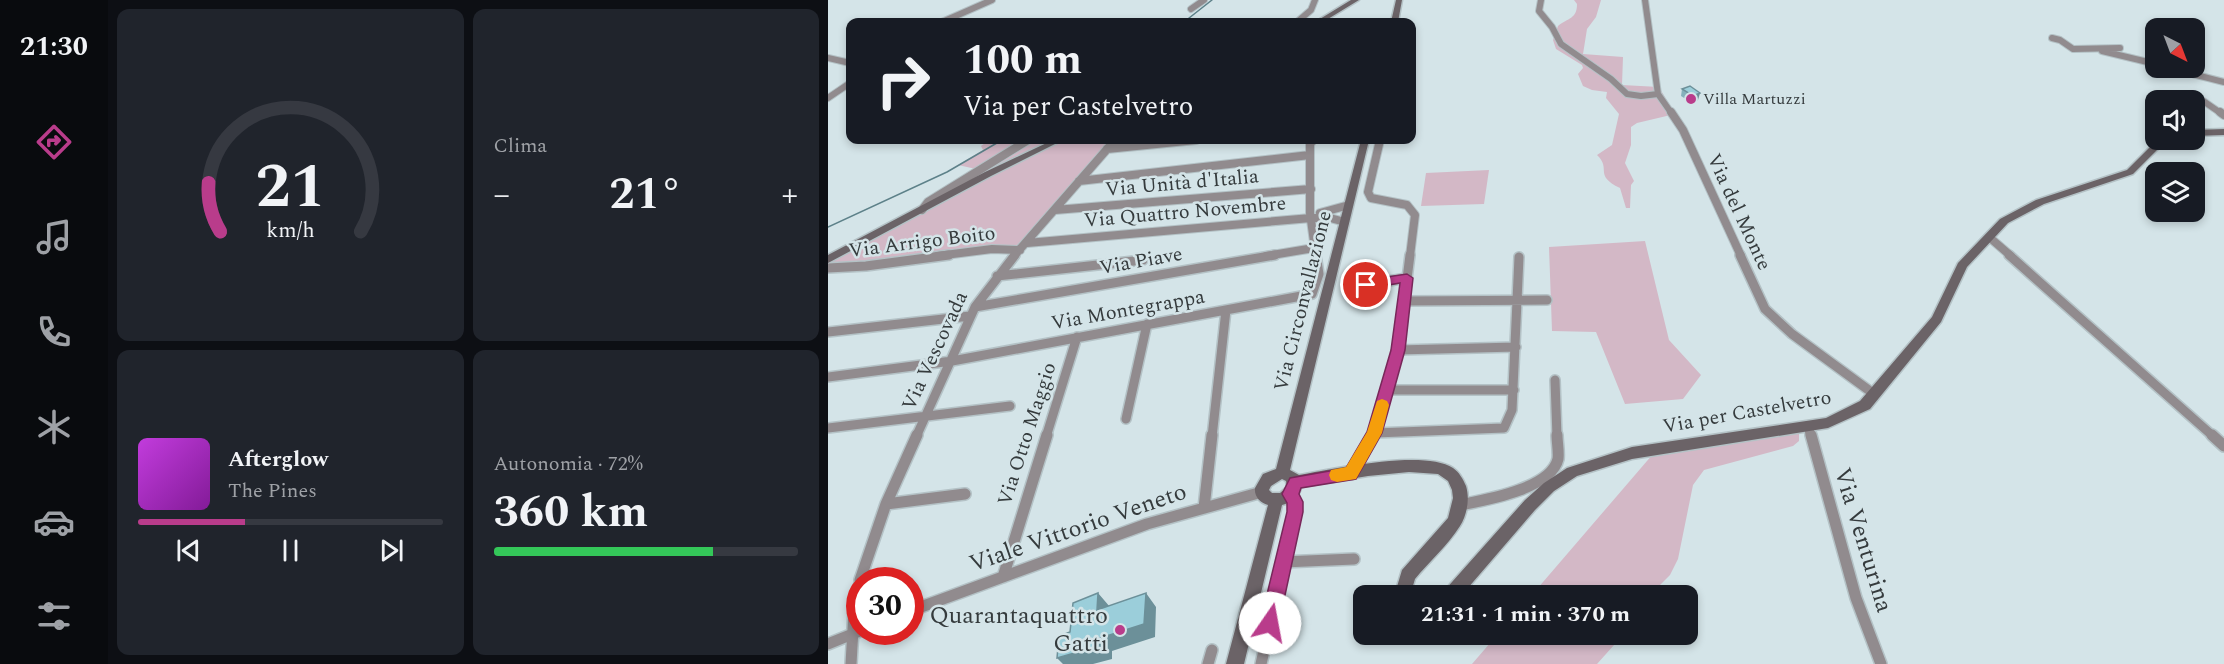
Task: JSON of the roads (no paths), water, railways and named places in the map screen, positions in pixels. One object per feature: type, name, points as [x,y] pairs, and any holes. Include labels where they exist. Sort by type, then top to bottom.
[{"type":"street","points":[[951,18],[992,0]]},
{"type":"street","points":[[1191,9],[1204,0]]},
{"type":"street","points":[[1302,18],[1311,10],[1315,0]]},
{"type":"street","points":[[1326,18],[1356,0]]},
{"type":"street","points":[[1395,18],[1399,0]]},
{"type":"street","points":[[1541,0],[1539,11],[1552,27],[1561,44],[1611,79],[1627,94],[1641,96],[1658,94]]},
{"type":"street","name":"Via del Monte","points":[[1645,0],[1658,94],[1683,130],[1765,309],[1792,334],[1874,394]]},
{"type":"street","points":[[2052,38],[2060,40],[2073,49],[2095,49],[2145,61]]},
{"type":"street","points":[[2095,49],[2120,48]]},
{"type":"street","points":[[828,58],[846,62]]},
{"type":"street","points":[[2205,77],[2224,82]]},
{"type":"street","points":[[828,98],[846,86]]},
{"type":"street","points":[[2205,102],[2224,115]]},
{"type":"street","points":[[2205,133],[2224,132]]},
{"type":"street","points":[[922,210],[928,202],[1022,144]]},
{"type":"street","points":[[828,260],[997,169],[1050,144]]},
{"type":"street","name":"Via Vescovada","points":[[865,567],[886,504],[973,311],[997,276],[1111,144]]},
{"type":"street","points":[[1107,149],[1156,144]]},
{"type":"street","points":[[1311,144],[1310,216],[1314,248]]},
{"type":"street","name":"Via Circonvallazione","points":[[1281,473],[1364,144]]},
{"type":"street","points":[[1351,474],[1375,433],[1398,350],[1415,215],[1407,205],[1371,198],[1368,192],[1379,144]]},
{"type":"street","name":"Via per Castelvetro","points":[[1460,585],[1530,505],[1549,487],[1572,472],[1632,453],[1828,423],[1865,405],[1937,319],[1962,265],[2004,221],[2024,208],[2130,172],[2152,150]]},
{"type":"street","points":[[1079,181],[1310,155]]},
{"type":"street","name":"Via Unità d'Italia","points":[[1055,210],[1311,189]]},
{"type":"street","points":[[1310,216],[1349,205]]},
{"type":"street","name":"Via Quattro Novembre","points":[[1024,246],[1310,216],[1345,222]]},
{"type":"street","points":[[1989,237],[2224,446]]},
{"type":"street","name":"Via Arrigo Boito","points":[[828,268],[875,265],[1024,246]]},
{"type":"street","name":"Via Montegrappa","points":[[828,377],[952,361],[1312,294],[1319,274],[1314,248]]},
{"type":"street","name":"Via Piave","points":[[828,332],[973,311],[1314,248]]},
{"type":"street","points":[[1375,433],[1504,428],[1512,410],[1514,390],[1519,257]]},
{"type":"street","points":[[997,276],[1143,260]]},
{"type":"street","points":[[1346,288],[1407,278]]},
{"type":"street","points":[[1405,301],[1547,300]]},
{"type":"street","points":[[1204,508],[1226,310]]},
{"type":"street","points":[[1126,419],[1147,324]]},
{"type":"street","name":"Via Otto Maggio","points":[[1003,577],[1077,338]]},
{"type":"street","points":[[1398,350],[1516,347]]},
{"type":"street","points":[[1460,505],[1518,490],[1535,482],[1554,467],[1558,458],[1555,380]]},
{"type":"street","points":[[1386,390],[1514,390]]},
{"type":"street","points":[[828,429],[1010,406]]},
{"type":"street","name":"Via Venturina","points":[[1808,426],[1856,598],[1881,664]]},
{"type":"street","points":[[1281,492],[1351,474],[1402,468],[1437,468],[1446,471],[1457,483],[1461,492],[1460,505],[1454,522],[1408,575],[1405,585]]},
{"type":"street","points":[[1235,664],[1281,492],[1291,475],[1281,473],[1267,479],[1262,486],[1281,492],[1295,502],[1295,512],[1261,664]]},
{"type":"street","name":"Viale Vittorio Veneto","points":[[924,606],[1147,524],[1204,508],[1281,492]]},
{"type":"street","points":[[886,504],[965,494]]},
{"type":"street","points":[[1283,562],[1354,559]]},
{"type":"street","points":[[828,644],[846,636]]},
{"type":"street","name":"Via Vescovada","points":[[851,664],[854,645]]},
{"type":"street","points":[[1208,664],[1212,650]]},
{"type":"waterway","points":[[1189,18],[1212,0]]},
{"type":"waterway","points":[[828,227],[947,172],[995,144]]},
{"type":"place","name":"Villa Martuzzi","points":[[1691,99]]},
{"type":"place","name":"Quarantaquattro Gatti","points":[[1120,630]]}]
